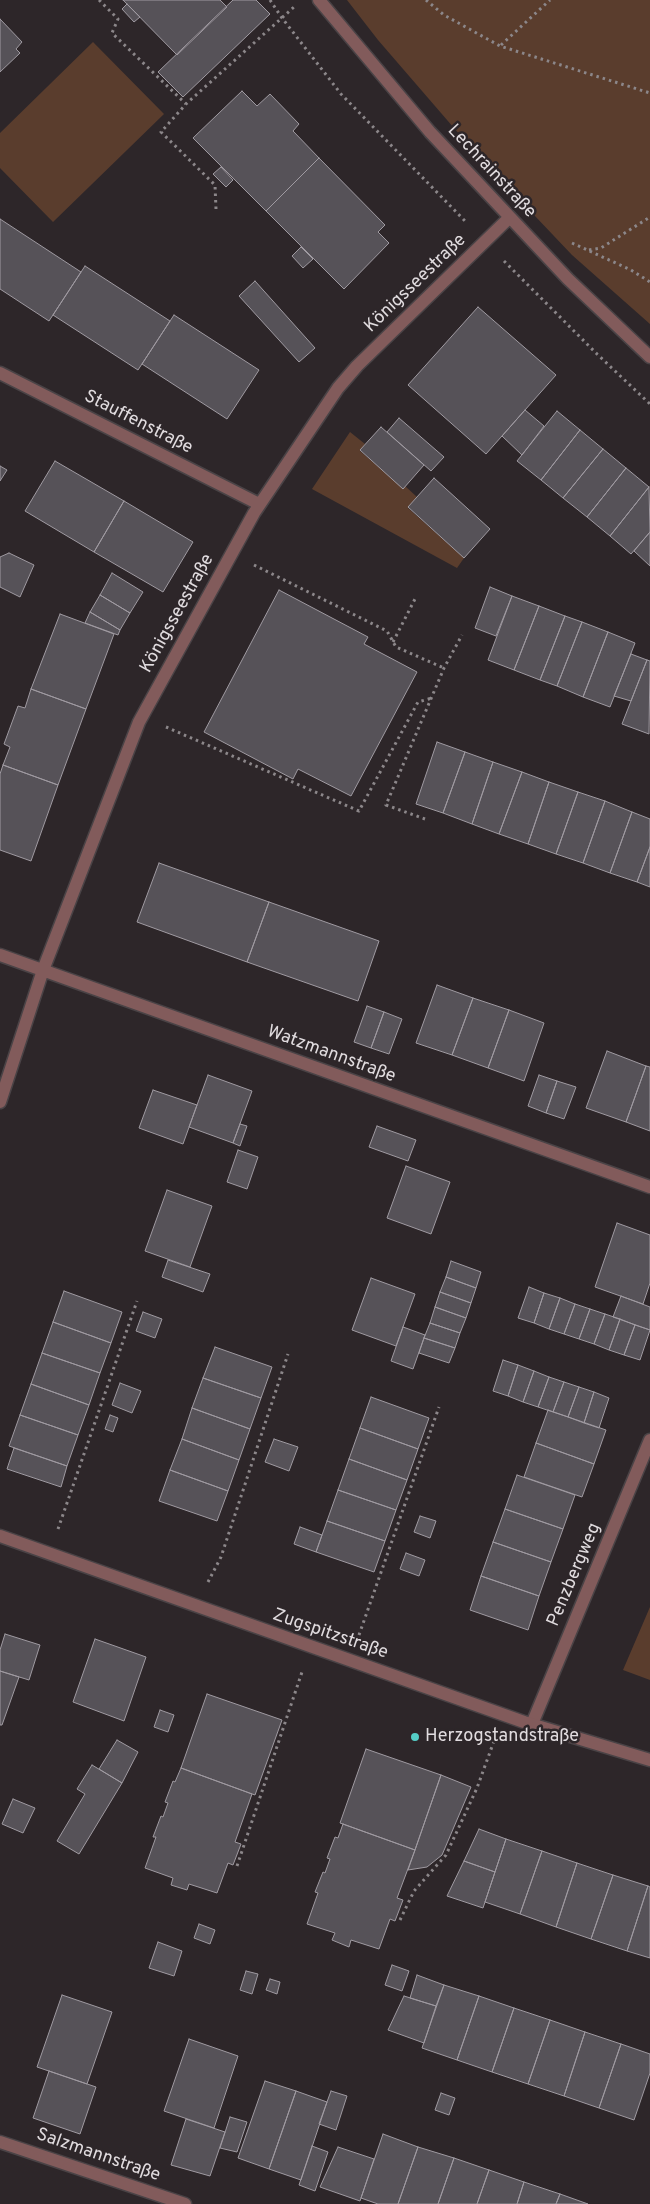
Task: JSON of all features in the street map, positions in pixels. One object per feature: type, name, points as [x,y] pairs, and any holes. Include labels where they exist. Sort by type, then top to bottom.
[{"type":"street","name":"Lechrainstraße","points":[[319,0],[430,132],[509,218],[568,279],[650,357]]},
{"type":"street","name":"Königsseestraße","points":[[0,1102],[43,970],[119,769],[139,722],[231,554],[260,504],[338,388],[358,366],[509,218]]},
{"type":"street","name":"Stauffenstraße","points":[[0,373],[260,504]]},
{"type":"street","name":"Watzmannstraße","points":[[0,955],[650,1187]]},
{"type":"street","name":"Penzbergweg","points":[[532,1724],[650,1440]]},
{"type":"street","name":"Zugspitzstraße","points":[[0,1536],[310,1648],[350,1660],[532,1724],[650,1760]]},
{"type":"street","name":"Salzmannstraße","points":[[0,2142],[186,2204]]},
{"type":"path","points":[[99,0],[118,19],[112,33],[186,104]]},
{"type":"path","points":[[270,0],[341,94],[596,354],[650,404]]},
{"type":"path","points":[[426,0],[444,15],[500,46],[650,93]]},
{"type":"path","points":[[500,46],[550,0]]},
{"type":"path","points":[[216,209],[215,185],[161,132],[186,104],[295,6]]},
{"type":"path","points":[[589,250],[601,248],[650,217]]},
{"type":"path","points":[[570,242],[631,270],[650,282]]},
{"type":"path","points":[[231,554],[387,631],[396,647],[444,668]]},
{"type":"path","points":[[393,642],[416,597]]},
{"type":"path","points":[[425,820],[386,805],[444,668],[462,635]]},
{"type":"path","points":[[183,734],[359,811],[418,702],[432,698]]},
{"type":"path","points":[[49,1554],[137,1301]]},
{"type":"path","points":[[196,1606],[220,1557],[288,1354]]},
{"type":"path","points":[[350,1660],[439,1407]]},
{"type":"path","points":[[237,1866],[310,1648]]},
{"type":"path","points":[[400,1920],[414,1891],[446,1856],[477,1788],[503,1714]]},
{"type":"shaded area","points":[[347,0],[650,0],[650,324],[572,255],[479,157],[378,40]]},
{"type":"shaded area","points":[[93,42],[164,114],[53,222],[0,168],[0,133]]},
{"type":"shaded area","points":[[350,432],[365,444],[360,451],[403,488],[405,486],[417,497],[408,508],[464,558],[457,568],[312,489]]},
{"type":"shaded area","points":[[650,1607],[650,1680],[623,1670]]},
{"type":"building","points":[[123,0],[220,0],[227,7],[177,55]]},
{"type":"building","points":[[233,0],[256,0],[270,14],[183,97],[158,72]]},
{"type":"building","points":[[127,4],[140,17],[134,22],[122,9]]},
{"type":"building","points":[[0,19],[22,42],[16,49],[20,53],[0,72]]},
{"type":"building","points":[[242,91],[257,106],[270,94],[299,124],[293,131],[319,158],[266,211],[193,138]]},
{"type":"building","points":[[319,158],[385,225],[378,232],[389,243],[344,289],[266,211]]},
{"type":"building","points":[[221,167],[233,180],[226,187],[213,174]]},
{"type":"building","points":[[0,219],[81,272],[49,321],[0,289]]},
{"type":"building","points":[[301,247],[313,259],[303,268],[292,256]]},
{"type":"building","points":[[85,266],[170,321],[138,370],[53,315]]},
{"type":"building","points":[[255,281],[315,348],[299,362],[239,296]]},
{"type":"building","points":[[478,307],[556,375],[486,454],[408,385]]},
{"type":"building","points":[[174,315],[259,370],[227,419],[142,364]]},
{"type":"building","points":[[525,410],[544,426],[522,455],[502,436]]},
{"type":"building","points":[[557,411],[580,430],[541,480],[517,461]]},
{"type":"building","points":[[399,418],[444,457],[431,471],[387,432]]},
{"type":"building","points":[[381,427],[424,465],[403,489],[360,450]]},
{"type":"building","points":[[580,430],[603,449],[563,498],[541,480]]},
{"type":"building","points":[[603,449],[626,468],[587,517],[563,498]]},
{"type":"building","points":[[55,461],[124,501],[94,552],[25,511]]},
{"type":"building","points":[[0,466],[7,470],[0,481]]},
{"type":"building","points":[[626,468],[649,487],[610,536],[587,517]]},
{"type":"building","points":[[434,478],[490,529],[464,558],[408,507]]},
{"type":"building","points":[[649,487],[650,532],[631,554],[610,536]]},
{"type":"building","points":[[124,501],[193,542],[163,592],[94,552]]},
{"type":"building","points":[[650,532],[650,566],[634,551]]},
{"type":"building","points":[[9,553],[34,565],[20,597],[0,587],[0,557]]},
{"type":"building","points":[[112,573],[143,592],[130,613],[100,595]]},
{"type":"building","points":[[490,587],[512,596],[496,636],[475,628]]},
{"type":"building","points":[[279,590],[368,637],[364,644],[417,672],[351,796],[298,769],[293,779],[204,732]]},
{"type":"building","points":[[100,595],[130,613],[120,630],[90,612]]},
{"type":"building","points":[[512,596],[539,606],[514,670],[488,660]]},
{"type":"building","points":[[539,606],[565,616],[540,680],[514,670]]},
{"type":"building","points":[[90,612],[120,630],[118,635],[85,623]]},
{"type":"building","points":[[60,614],[114,634],[86,709],[31,689]]},
{"type":"building","points":[[565,616],[582,622],[557,686],[540,680]]},
{"type":"building","points":[[582,622],[608,632],[583,697],[557,686]]},
{"type":"building","points":[[608,632],[635,643],[610,707],[583,697]]},
{"type":"building","points":[[631,654],[647,660],[631,701],[614,696]]},
{"type":"building","points":[[647,660],[650,661],[649,734],[622,724]]},
{"type":"building","points":[[31,689],[86,709],[58,785],[3,765],[10,747],[4,744],[18,706],[25,708]]},
{"type":"building","points":[[437,742],[465,752],[443,813],[416,804]]},
{"type":"building","points":[[465,752],[493,762],[472,824],[443,813]]},
{"type":"building","points":[[493,762],[522,772],[499,834],[472,824]]},
{"type":"building","points":[[3,765],[58,785],[31,861],[0,850],[0,774]]},
{"type":"building","points":[[522,772],[549,782],[528,844],[499,834]]},
{"type":"building","points":[[549,782],[578,792],[556,854],[528,844]]},
{"type":"building","points":[[578,792],[605,801],[583,863],[556,854]]},
{"type":"building","points":[[605,801],[632,812],[610,873],[583,863]]},
{"type":"building","points":[[632,812],[650,819],[650,847],[637,882],[610,873]]},
{"type":"building","points":[[650,847],[650,887],[637,882]]},
{"type":"building","points":[[159,863],[269,902],[247,962],[137,922]]},
{"type":"building","points":[[269,902],[379,941],[358,1001],[247,962]]},
{"type":"building","points":[[437,985],[473,998],[452,1055],[416,1043]]},
{"type":"building","points":[[473,998],[509,1010],[488,1068],[452,1055]]},
{"type":"building","points":[[367,1006],[384,1012],[371,1048],[354,1042]]},
{"type":"building","points":[[509,1010],[544,1023],[524,1081],[488,1068]]},
{"type":"building","points":[[384,1012],[402,1019],[389,1054],[371,1048]]},
{"type":"building","points":[[607,1051],[646,1066],[626,1122],[586,1108]]},
{"type":"building","points":[[646,1066],[650,1067],[650,1131],[626,1122]]},
{"type":"building","points":[[208,1075],[252,1091],[233,1143],[189,1127]]},
{"type":"building","points":[[539,1075],[557,1081],[546,1113],[528,1106]]},
{"type":"building","points":[[557,1081],[576,1087],[564,1119],[546,1113]]},
{"type":"building","points":[[153,1090],[197,1105],[183,1144],[139,1128]]},
{"type":"building","points":[[240,1124],[247,1126],[240,1146],[233,1143]]},
{"type":"building","points":[[377,1126],[416,1140],[408,1161],[369,1147]]},
{"type":"building","points":[[238,1150],[258,1157],[247,1189],[227,1182]]},
{"type":"building","points":[[406,1166],[450,1182],[431,1234],[387,1218]]},
{"type":"building","points":[[167,1190],[212,1206],[190,1267],[145,1251]]},
{"type":"building","points":[[617,1223],[650,1235],[650,1283],[643,1304],[595,1287]]},
{"type":"building","points":[[168,1260],[210,1274],[203,1292],[162,1277]]},
{"type":"building","points":[[451,1261],[481,1272],[476,1288],[446,1277]]},
{"type":"building","points":[[446,1277],[476,1288],[471,1303],[440,1292]]},
{"type":"building","points":[[371,1278],[415,1294],[396,1346],[352,1330]]},
{"type":"building","points":[[529,1287],[544,1293],[534,1323],[518,1318]]},
{"type":"building","points":[[64,1291],[122,1312],[111,1343],[53,1322]]},
{"type":"building","points":[[440,1292],[471,1303],[466,1318],[435,1307]]},
{"type":"building","points":[[544,1293],[560,1298],[549,1329],[534,1323]]},
{"type":"building","points":[[621,1296],[650,1307],[650,1330],[613,1317]]},
{"type":"building","points":[[560,1298],[575,1304],[564,1334],[549,1329]]},
{"type":"building","points":[[575,1304],[590,1309],[579,1339],[564,1334]]},
{"type":"building","points":[[435,1307],[466,1318],[460,1333],[430,1323]]},
{"type":"building","points":[[590,1309],[605,1314],[594,1344],[579,1339]]},
{"type":"building","points":[[143,1312],[162,1319],[155,1338],[136,1331]]},
{"type":"building","points":[[605,1314],[620,1319],[609,1350],[594,1344]]},
{"type":"building","points":[[620,1319],[635,1325],[624,1355],[609,1350]]},
{"type":"building","points":[[53,1322],[111,1343],[100,1373],[42,1353]]},
{"type":"building","points":[[430,1323],[460,1333],[455,1348],[424,1338]]},
{"type":"building","points":[[635,1325],[650,1330],[640,1360],[624,1355]]},
{"type":"building","points":[[403,1327],[425,1335],[413,1369],[391,1361]]},
{"type":"building","points":[[424,1338],[455,1348],[449,1363],[419,1353]]},
{"type":"building","points":[[215,1347],[272,1367],[261,1398],[203,1378]]},
{"type":"building","points":[[42,1353],[100,1373],[89,1405],[31,1384]]},
{"type":"building","points":[[503,1360],[518,1365],[508,1396],[493,1391]]},
{"type":"building","points":[[518,1365],[534,1371],[523,1402],[508,1396]]},
{"type":"building","points":[[534,1371],[549,1377],[538,1407],[523,1402]]},
{"type":"building","points":[[549,1377],[564,1382],[553,1412],[538,1407]]},
{"type":"building","points":[[203,1378],[261,1398],[250,1429],[192,1408]]},
{"type":"building","points":[[564,1382],[579,1387],[568,1417],[553,1412]]},
{"type":"building","points":[[120,1383],[141,1391],[132,1413],[112,1405]]},
{"type":"building","points":[[31,1384],[89,1405],[78,1435],[20,1415]]},
{"type":"building","points":[[579,1387],[594,1392],[584,1423],[568,1417]]},
{"type":"building","points":[[594,1392],[609,1398],[599,1428],[584,1423]]},
{"type":"building","points":[[371,1397],[429,1418],[418,1449],[360,1428]]},
{"type":"building","points":[[192,1408],[250,1429],[239,1460],[182,1439]]},
{"type":"building","points":[[548,1410],[606,1430],[594,1464],[536,1443]]},
{"type":"building","points":[[20,1415],[78,1435],[67,1466],[9,1446]]},
{"type":"building","points":[[110,1415],[118,1418],[113,1432],[105,1429]]},
{"type":"building","points":[[360,1428],[418,1449],[407,1480],[349,1459]]},
{"type":"building","points":[[182,1439],[239,1460],[228,1491],[170,1470]]},
{"type":"building","points":[[274,1439],[298,1447],[289,1471],[265,1462]]},
{"type":"building","points":[[536,1443],[594,1464],[582,1497],[524,1477]]},
{"type":"building","points":[[14,1448],[67,1466],[61,1487],[7,1469]]},
{"type":"building","points":[[349,1459],[407,1480],[396,1510],[338,1490]]},
{"type":"building","points":[[170,1470],[228,1491],[217,1521],[159,1501]]},
{"type":"building","points":[[517,1475],[575,1495],[563,1529],[505,1509]]},
{"type":"building","points":[[338,1490],[396,1510],[385,1541],[327,1521]]},
{"type":"building","points":[[505,1509],[563,1529],[551,1562],[493,1542]]},
{"type":"building","points":[[420,1516],[436,1521],[430,1538],[414,1532]]},
{"type":"building","points":[[327,1521],[385,1541],[374,1572],[316,1552]]},
{"type":"building","points":[[300,1527],[322,1535],[316,1552],[294,1544]]},
{"type":"building","points":[[493,1542],[551,1562],[539,1596],[481,1576]]},
{"type":"building","points":[[406,1553],[425,1560],[419,1576],[400,1569]]},
{"type":"building","points":[[481,1576],[539,1596],[528,1630],[470,1610]]},
{"type":"building","points":[[5,1634],[40,1645],[29,1680],[0,1671],[0,1650]]},
{"type":"building","points":[[95,1639],[146,1657],[124,1721],[73,1702]]},
{"type":"building","points":[[0,1671],[19,1677],[2,1725],[0,1725]]},
{"type":"building","points":[[207,1694],[282,1720],[255,1795],[181,1768]]},
{"type":"building","points":[[160,1710],[174,1715],[168,1732],[154,1727]]},
{"type":"building","points":[[117,1740],[138,1752],[122,1783],[99,1769]]},
{"type":"building","points":[[366,1749],[441,1775],[415,1850],[340,1823]]},
{"type":"building","points":[[92,1765],[122,1783],[79,1854],[57,1841],[85,1794],[77,1789]]},
{"type":"building","points":[[181,1768],[252,1794],[235,1842],[241,1844],[233,1865],[228,1863],[217,1893],[189,1884],[187,1890],[171,1885],[173,1878],[145,1868],[156,1837],[153,1837],[168,1803],[165,1802],[173,1781],[175,1782]]},
{"type":"building","points":[[441,1775],[471,1787],[442,1855],[427,1867],[408,1870]]},
{"type":"building","points":[[13,1799],[35,1808],[23,1833],[2,1824]]},
{"type":"building","points":[[343,1824],[415,1850],[397,1898],[403,1900],[395,1921],[390,1919],[379,1949],[351,1940],[349,1947],[332,1940],[335,1933],[307,1924],[318,1893],[315,1892],[330,1859],[327,1858],[335,1837],[338,1838]]},
{"type":"building","points":[[479,1829],[506,1839],[495,1872],[464,1861]]},
{"type":"building","points":[[506,1839],[542,1851],[520,1914],[485,1902]]},
{"type":"building","points":[[542,1851],[577,1863],[556,1927],[520,1914]]},
{"type":"building","points":[[464,1861],[495,1872],[483,1908],[447,1896]]},
{"type":"building","points":[[577,1863],[613,1875],[591,1939],[556,1927]]},
{"type":"building","points":[[613,1875],[648,1886],[627,1951],[591,1939]]},
{"type":"building","points":[[648,1886],[650,1887],[650,1958],[627,1951]]},
{"type":"building","points":[[199,1924],[215,1930],[210,1944],[194,1938]]},
{"type":"building","points":[[158,1942],[182,1951],[174,1976],[149,1968]]},
{"type":"building","points":[[392,1965],[409,1971],[402,1991],[385,1985]]},
{"type":"building","points":[[246,1971],[258,1974],[252,1994],[240,1990]]},
{"type":"building","points":[[417,1975],[444,1985],[436,2006],[410,1998]]},
{"type":"building","points":[[270,1979],[280,1982],[277,1994],[266,1990]]},
{"type":"building","points":[[444,1985],[479,1996],[457,2060],[422,2048]]},
{"type":"building","points":[[62,1995],[112,2012],[87,2084],[37,2067]]},
{"type":"building","points":[[404,1996],[436,2006],[424,2043],[388,2030]]},
{"type":"building","points":[[479,1996],[514,2008],[492,2072],[457,2060]]},
{"type":"building","points":[[514,2008],[550,2020],[528,2084],[492,2072]]},
{"type":"building","points":[[550,2020],[585,2032],[564,2096],[528,2084]]},
{"type":"building","points":[[585,2032],[621,2044],[599,2108],[564,2096]]},
{"type":"building","points":[[189,2039],[238,2056],[214,2128],[164,2111]]},
{"type":"building","points":[[621,2044],[650,2054],[650,2073],[634,2120],[599,2108]]},
{"type":"building","points":[[49,2071],[96,2087],[80,2134],[33,2118]]},
{"type":"building","points":[[265,2081],[296,2091],[269,2169],[238,2158]]},
{"type":"building","points":[[296,2091],[327,2102],[301,2180],[269,2169]]},
{"type":"building","points":[[331,2091],[347,2096],[336,2130],[319,2124]]},
{"type":"building","points":[[441,2093],[455,2098],[449,2115],[435,2110]]},
{"type":"building","points":[[230,2117],[247,2122],[237,2152],[220,2148]]},
{"type":"building","points":[[186,2119],[225,2132],[210,2176],[171,2165]]},
{"type":"building","points":[[383,2134],[418,2147],[398,2204],[378,2204],[361,2198]]},
{"type":"building","points":[[312,2146],[328,2152],[315,2191],[299,2185]]},
{"type":"building","points":[[338,2147],[374,2159],[360,2201],[320,2187]]},
{"type":"building","points":[[418,2147],[454,2158],[438,2204],[398,2204]]},
{"type":"building","points":[[454,2158],[489,2170],[477,2204],[438,2204]]},
{"type":"building","points":[[489,2170],[524,2182],[517,2204],[477,2204]]},
{"type":"building","points":[[524,2182],[560,2194],[556,2204],[517,2204]]},
{"type":"building","points":[[560,2194],[588,2204],[556,2204]]},
{"type":"place","name":"Herzogstandstraße","points":[[415,1737]]}]
